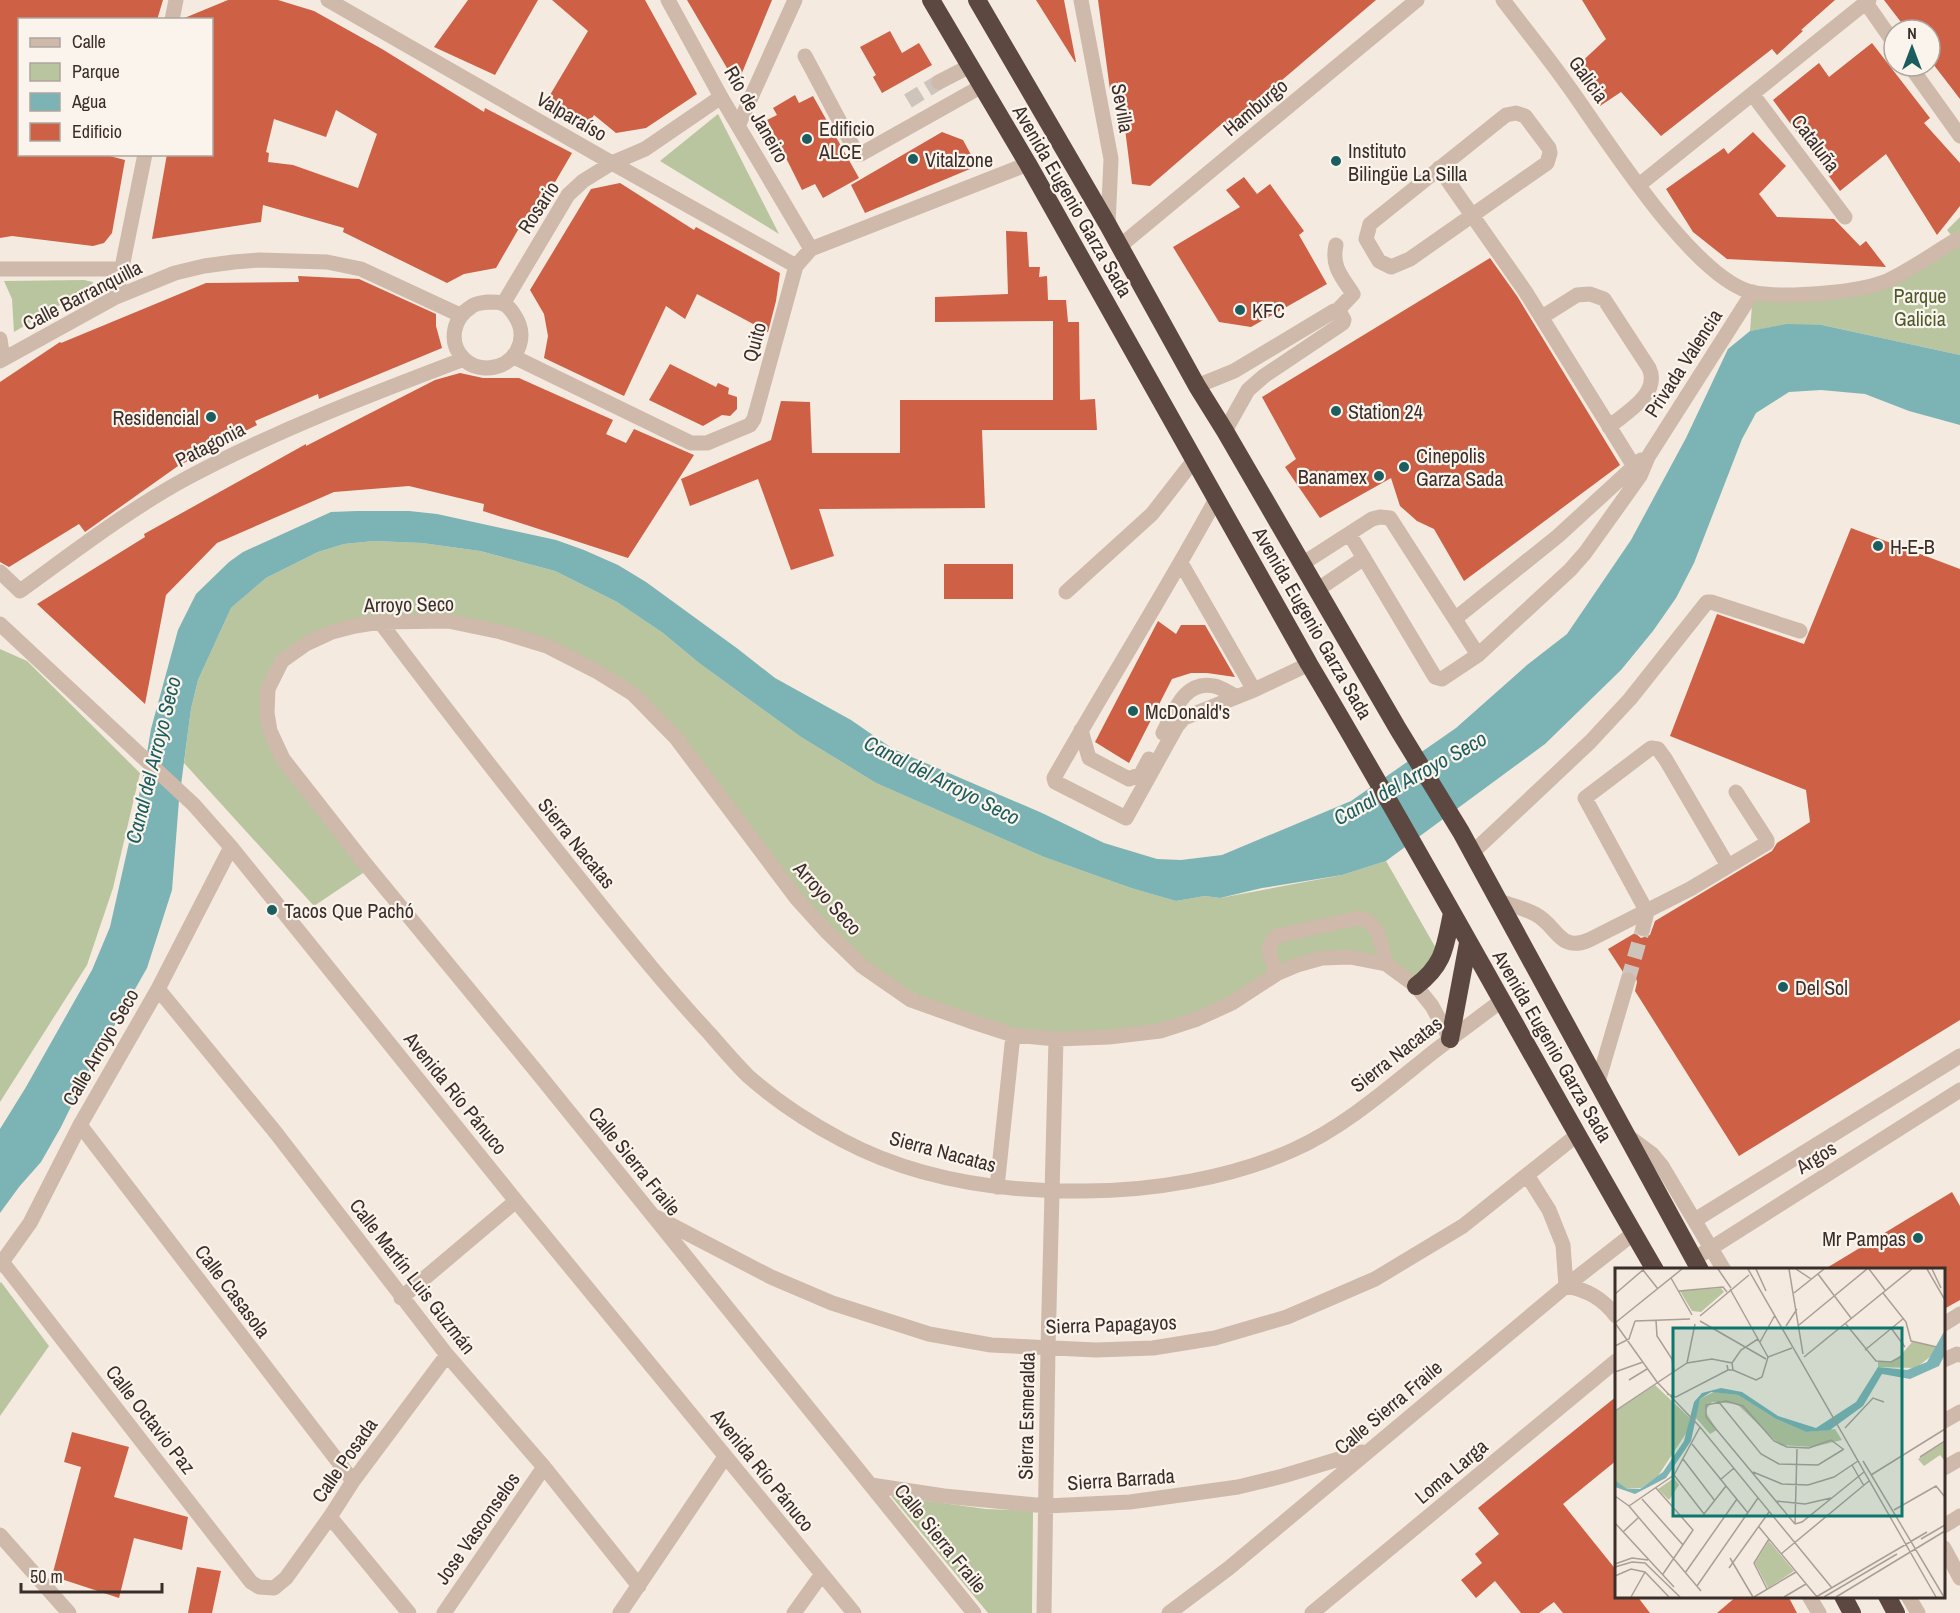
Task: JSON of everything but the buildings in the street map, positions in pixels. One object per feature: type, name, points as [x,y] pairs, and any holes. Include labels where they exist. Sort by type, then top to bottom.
[{"type":"highway","name":"Avenida Eugenio Garza Sada","points":[[931,0],[1028,164],[1309,664],[1654,1268]]},
{"type":"highway","name":"Avenida Eugenio Garza Sada","points":[[977,0],[1120,246],[1197,386],[1461,832],[1697,1264]]},
{"type":"highway","points":[[1416,986],[1427,978],[1439,963],[1452,913]]},
{"type":"highway","points":[[1450,1039],[1468,943]]},
{"type":"highway","points":[[1844,1598],[1852,1613]]},
{"type":"highway","points":[[1888,1598],[1896,1613]]},
{"type":"street","points":[[172,18],[176,0]]},
{"type":"street","name":"Valparaíso","points":[[328,0],[612,164],[796,266]]},
{"type":"street","name":"Río de Janeiro","points":[[668,0],[721,97],[811,249]]},
{"type":"street","points":[[738,124],[795,0]]},
{"type":"street","name":"Sevilla","points":[[1081,0],[1111,159],[1108,225]]},
{"type":"street","name":"Hamburgo","points":[[1120,246],[1417,0]]},
{"type":"street","name":"Galicia","points":[[1503,0],[1682,241],[1704,263],[1731,282],[1753,292]]},
{"type":"street","points":[[1639,185],[1867,1],[1882,24]]},
{"type":"street","points":[[806,56],[857,154],[861,154],[982,86]]},
{"type":"street","points":[[939,82],[970,66]]},
{"type":"street","points":[[1919,78],[1960,136]]},
{"type":"street","name":"Cataluña","points":[[1753,95],[1845,217]]},
{"type":"street","name":"Rosario","points":[[503,304],[568,195],[583,181],[612,164],[645,149],[721,97]]},
{"type":"street","points":[[1506,115],[1525,116],[1549,148],[1547,163],[1473,214],[1410,259],[1391,267],[1378,261],[1366,239],[1370,224],[1506,115]]},
{"type":"street","points":[[116,297],[145,156]]},
{"type":"street","name":"Quito","points":[[514,357],[691,443],[707,443],[750,425],[754,419],[796,266],[811,249],[1028,164]]},
{"type":"street","points":[[1439,168],[1473,214],[1542,317],[1636,471]]},
{"type":"street","points":[[1753,292],[1786,294],[1861,289],[1889,280],[1956,240]]},
{"type":"street","points":[[1197,386],[1234,371],[1337,311],[1353,294],[1336,266],[1333,256],[1336,245]]},
{"type":"street","name":"Calle Barranquilla","points":[[2,360],[116,297],[175,273],[204,266],[259,260],[327,262],[362,269],[460,315]]},
{"type":"street","points":[[0,269],[122,269]]},
{"type":"street","name":"Privada Valencia","points":[[1636,471],[1648,457],[1753,292]]},
{"type":"street","points":[[1542,317],[1577,295],[1584,293],[1597,295],[1609,304],[1649,368],[1651,382],[1646,395],[1609,427]]},
{"type":"street","points":[[488,302],[503,304],[513,312],[519,323],[520,347],[514,357],[498,368],[480,368],[464,359],[455,346],[454,330],[460,315],[473,305],[488,302]]},
{"type":"street","points":[[1225,431],[1248,390],[1264,376],[1344,322],[1342,315],[1337,311]]},
{"type":"street","points":[[0,339],[2,360]]},
{"type":"street","name":"Patagonia","points":[[0,572],[20,591],[108,528],[185,479],[277,433],[464,359]]},
{"type":"street","points":[[1066,592],[1152,514],[1194,460]]},
{"type":"street","points":[[1456,618],[1636,471]]},
{"type":"street","points":[[1350,535],[1437,678],[1442,679],[1478,655],[1570,570],[1585,553],[1636,471]]},
{"type":"street","points":[[1216,499],[1181,563],[1081,730],[1054,778],[1055,782],[1126,818],[1180,721],[1309,664]]},
{"type":"street","points":[[1302,564],[1372,519],[1390,518],[1478,655]]},
{"type":"street","points":[[1317,590],[1364,558]]},
{"type":"street","points":[[1181,563],[1254,690]]},
{"type":"street","points":[[1472,853],[1590,742],[1630,699],[1707,602],[1800,631]]},
{"type":"street","name":"Arroyo Seco","points":[[270,731],[267,713],[268,689],[282,661],[306,644],[332,632],[380,622],[448,621],[501,632],[547,646],[596,670],[633,694],[675,738],[797,899],[862,966],[911,1000],[1013,1035],[1056,1039],[1109,1037],[1160,1031],[1197,1019],[1232,1003],[1278,973],[1297,965],[1322,958],[1350,957],[1386,964],[1416,986],[1432,1006],[1450,1039]]},
{"type":"street","name":"Sierra Nacatas","points":[[380,622],[498,778],[664,985],[748,1076],[795,1112],[843,1141],[900,1165],[997,1187],[1052,1192],[1117,1191],[1188,1181],[1238,1170],[1293,1150],[1370,1103],[1501,1001]]},
{"type":"street","name":"Avenida Río Pánuco","points":[[0,624],[194,805],[231,847],[516,1201],[854,1613]]},
{"type":"street","points":[[1081,730],[1089,758],[1129,779],[1141,774],[1181,697],[1195,687],[1214,686],[1235,696]]},
{"type":"street","name":"Calle Sierra Fraile","points":[[270,731],[283,759],[339,831],[974,1613]]},
{"type":"street","points":[[1643,928],[1647,912],[1585,798],[1651,748],[1658,749],[1666,760],[1728,866]]},
{"type":"street","points":[[1499,901],[1535,914],[1563,939],[1575,944],[1589,940],[1647,912],[1768,841],[1736,792]]},
{"type":"street","name":"Calle Arroyo Seco","points":[[1,1264],[30,1223],[80,1125],[158,989],[231,847]]},
{"type":"street","points":[[1278,973],[1269,957],[1271,940],[1277,936],[1359,918],[1368,920],[1375,927],[1386,964]]},
{"type":"street","points":[[1598,1082],[1628,980]]},
{"type":"street","name":"Calle Martín Luis Guzmán","points":[[158,989],[276,1133],[401,1298],[544,1467],[639,1586]]},
{"type":"street","points":[[997,1187],[1013,1035]]},
{"type":"street","name":"Sierra Esmeralda","points":[[1044,1613],[1056,1039]]},
{"type":"street","points":[[1695,1220],[1960,1056]]},
{"type":"street","name":"Argos","points":[[1697,1264],[1712,1248],[1960,1090]]},
{"type":"street","name":"Calle Casasola","points":[[80,1125],[353,1481]]},
{"type":"street","name":"Sierra Papagayos","points":[[651,1214],[771,1277],[851,1309],[929,1334],[991,1345],[1096,1350],[1153,1348],[1215,1338],[1287,1317],[1375,1279],[1463,1226],[1577,1135]]},
{"type":"street","points":[[1627,1135],[1652,1154],[1662,1166],[1723,1268]]},
{"type":"street","points":[[1527,1175],[1549,1210],[1563,1245],[1566,1286],[1578,1288],[1600,1299],[1615,1314]]},
{"type":"street","points":[[401,1298],[516,1201]]},
{"type":"street","name":"Calle Sierra Fraile","points":[[1168,1613],[1229,1568],[1566,1286],[1634,1233]]},
{"type":"street","name":"Calle Octavio Paz","points":[[1,1264],[251,1582],[259,1587],[274,1588]]},
{"type":"street","points":[[1945,1323],[1960,1314]]},
{"type":"street","points":[[1945,1360],[1957,1354],[1960,1355]]},
{"type":"street","name":"Calle Posada","points":[[274,1588],[286,1578],[353,1481],[447,1355]]},
{"type":"street","name":"Loma Larga","points":[[1312,1613],[1615,1363]]},
{"type":"street","points":[[1945,1420],[1960,1412]]},
{"type":"street","name":"Sierra Barrada","points":[[871,1485],[944,1497],[1046,1506],[1130,1502],[1238,1487],[1283,1476],[1370,1449]]},
{"type":"street","points":[[620,1613],[725,1457]]},
{"type":"street","points":[[1945,1468],[1960,1460]]},
{"type":"street","name":"Jose Vasconselos","points":[[444,1613],[544,1467]]},
{"type":"street","points":[[1945,1525],[1960,1516]]},
{"type":"street","points":[[330,1517],[409,1613]]},
{"type":"street","points":[[0,1535],[69,1613]]},
{"type":"street","points":[[1945,1550],[1960,1578]]},
{"type":"street","points":[[794,1613],[822,1574]]},
{"type":"street","points":[[1810,1598],[1819,1613]]},
{"type":"street","points":[[1909,1598],[1918,1613]]},
{"type":"green space","points":[[718,114],[779,234],[660,161]]},
{"type":"green space","name":"Parque Galicia","points":[[1960,217],[1960,355],[1822,325],[1785,325],[1750,331],[1753,292],[1861,289],[1955,240],[1947,230]]},
{"type":"green space","points":[[84,280],[93,282],[91,287],[14,332],[12,299],[4,281]]},
{"type":"green space","points":[[374,541],[422,543],[480,551],[555,571],[617,602],[663,633],[699,663],[801,737],[876,783],[1044,857],[1131,888],[1176,901],[1205,896],[1220,898],[1342,875],[1386,861],[1441,957],[1416,986],[1386,964],[1322,958],[1192,1020],[1056,1039],[961,1018],[862,966],[633,694],[547,646],[448,621],[332,632],[274,674],[270,731],[369,869],[314,906],[184,763],[191,709],[198,680],[231,608],[266,578],[318,552],[344,544]]},
{"type":"green space","points":[[0,649],[27,661],[140,773],[113,888],[87,965],[0,1102]]},
{"type":"green space","points":[[0,1283],[49,1346],[0,1416]]},
{"type":"green space","points":[[891,1496],[986,1509],[1033,1511],[1032,1613],[988,1613]]},
{"type":"water","name":"Canal del Arroyo Seco","points":[[1787,324],[1822,325],[1960,355],[1960,425],[1909,411],[1865,394],[1821,390],[1789,392],[1756,413],[1742,439],[1694,563],[1676,598],[1621,670],[1545,744],[1386,861],[1342,875],[1262,888],[1220,898],[1205,896],[1176,901],[1131,888],[1044,857],[876,783],[801,737],[699,663],[663,633],[617,602],[555,571],[480,551],[422,543],[374,541],[344,544],[318,552],[266,578],[231,608],[198,680],[191,709],[179,800],[172,890],[147,968],[87,1074],[41,1162],[0,1213],[0,1129],[92,970],[110,927],[133,825],[151,729],[178,630],[196,594],[229,562],[243,552],[331,512],[357,511],[409,511],[437,514],[556,540],[618,565],[646,582],[775,678],[851,720],[893,749],[1042,813],[1104,843],[1157,859],[1181,860],[1222,855],[1351,801],[1456,728],[1527,665],[1567,634],[1631,540],[1686,438],[1728,349],[1750,331]]},
{"type":"tunnel","points":[[908,101],[939,82]]},
{"type":"tunnel","points":[[1628,980],[1643,928]]},
{"type":"place","name":"Edificio ALCE","points":[[807,139]]},
{"type":"place","name":"Vitalzone","points":[[913,159]]},
{"type":"place","name":"Instituto Bilingüe La Silla","points":[[1336,161]]},
{"type":"place","name":"KFC","points":[[1240,310]]},
{"type":"place","name":"Station 24","points":[[1336,411]]},
{"type":"place","name":"Residencial","points":[[211,417]]},
{"type":"place","name":"Cinepolis Garza Sada","points":[[1404,467]]},
{"type":"place","name":"Banamex","points":[[1379,476]]},
{"type":"place","name":"H-E-B","points":[[1878,546]]},
{"type":"place","name":"McDonald's","points":[[1133,711]]},
{"type":"place","name":"Tacos Que Pachó","points":[[272,910]]},
{"type":"place","name":"Del Sol","points":[[1783,987]]},
{"type":"place","name":"Mr Pampas","points":[[1918,1238]]}]
